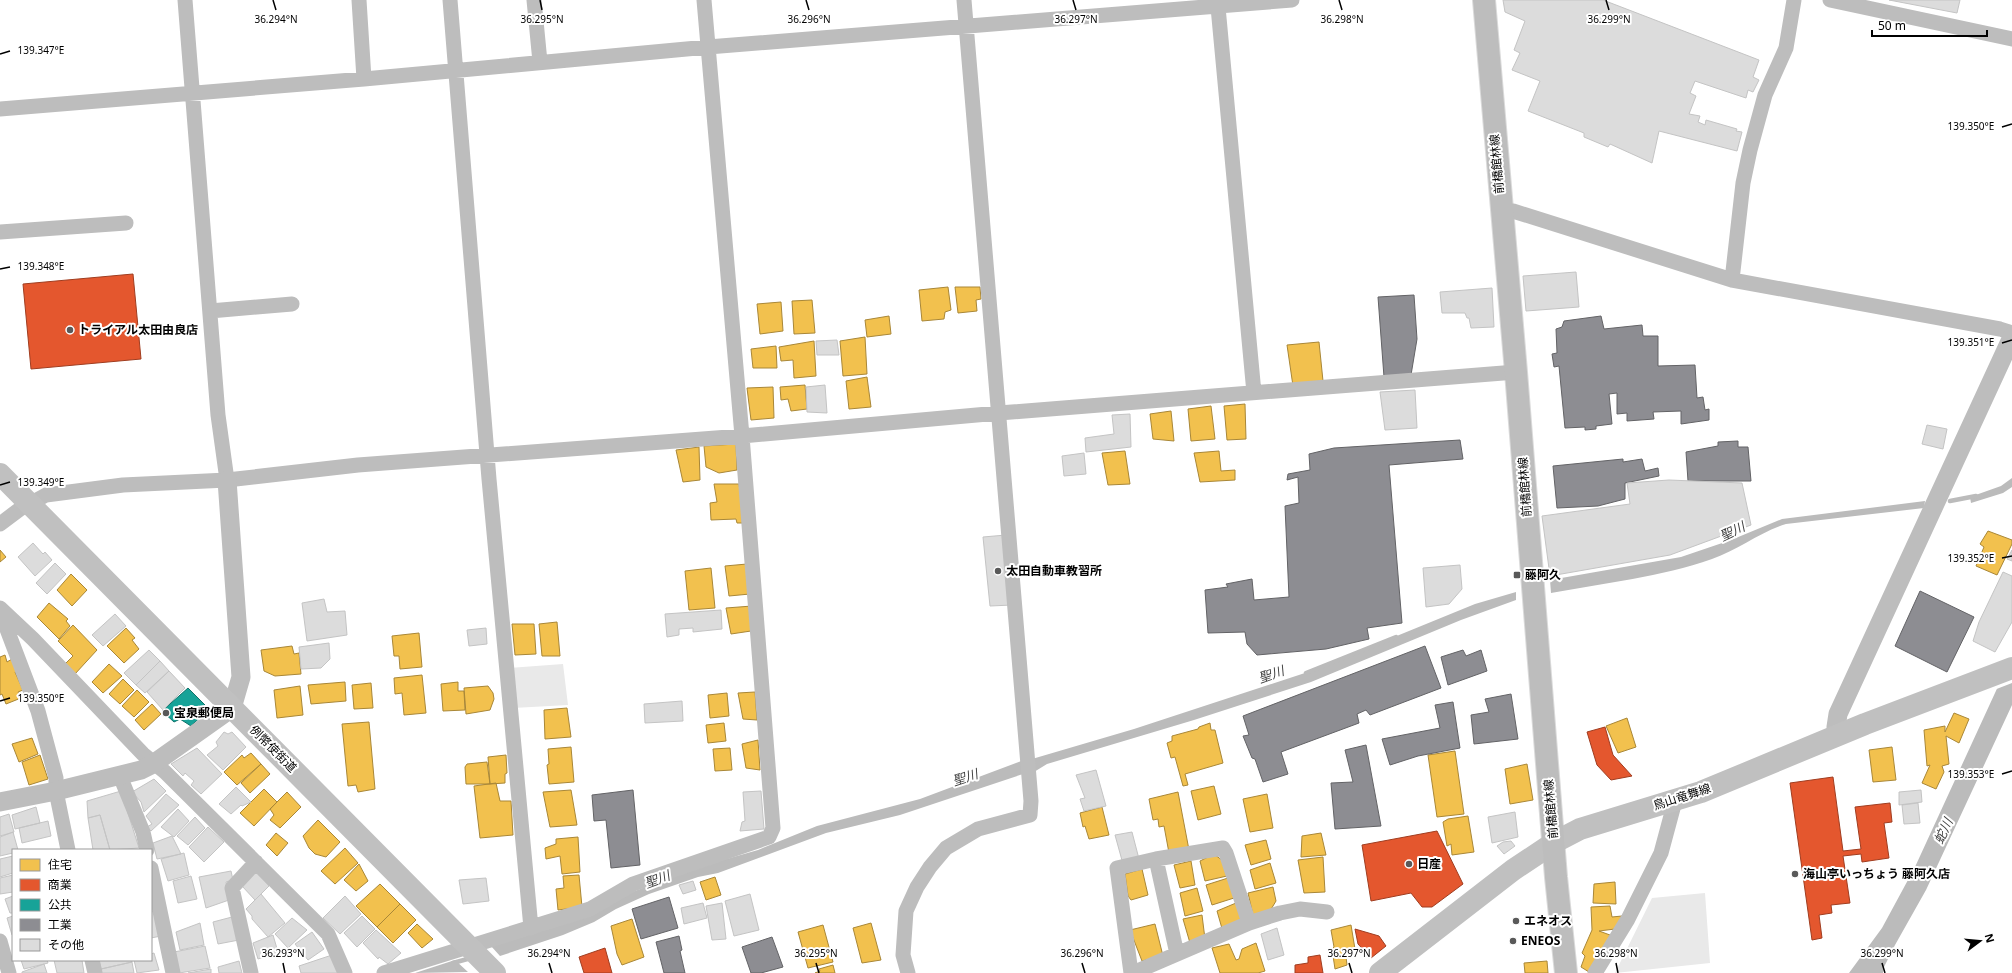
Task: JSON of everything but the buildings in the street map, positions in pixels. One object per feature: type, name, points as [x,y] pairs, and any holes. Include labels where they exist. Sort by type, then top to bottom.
[{"type":"main road","name":"前橋館林線","points":[[1484,0],[1516,372],[1556,877],[1566,973]]},
{"type":"main road","name":"例幣使街道","points":[[0,474],[482,963]]},
{"type":"main road","name":"鳥山竜舞線","points":[[1380,973],[1513,870],[1554,842],[1594,824],[1675,801],[2004,670]]},
{"type":"street","points":[[0,802],[120,776],[141,770],[153,764],[232,708],[240,677],[227,480],[218,415],[185,0]]},
{"type":"street","points":[[359,0],[364,79]]},
{"type":"street","points":[[450,0],[457,71],[487,455],[531,928]]},
{"type":"street","points":[[534,0],[540,62]]},
{"type":"street","points":[[384,973],[482,963],[531,928],[590,909],[633,884],[769,837],[772,828],[742,436],[704,0]]},
{"type":"street","points":[[908,973],[903,955],[906,911],[917,887],[930,867],[946,848],[978,829],[1030,815],[1031,801],[964,0]]},
{"type":"street","points":[[0,109],[457,71],[708,47],[1292,0]]},
{"type":"street","points":[[1732,280],[1743,183],[1765,95],[1786,48],[1794,0]]},
{"type":"street","points":[[1830,0],[2012,39]]},
{"type":"street","points":[[1218,7],[1254,393]]},
{"type":"street","points":[[1501,211],[1513,211],[1732,280],[2000,329],[2012,333]]},
{"type":"street","points":[[0,232],[126,223]]},
{"type":"street","points":[[210,311],[292,304]]},
{"type":"street","points":[[1838,735],[1836,727],[1838,714],[2012,337]]},
{"type":"street","points":[[0,524],[29,504],[46,495],[123,485],[227,480],[358,465],[742,436],[998,413],[1516,372]]},
{"type":"street","points":[[0,609],[33,639],[153,764],[164,772],[328,934],[345,973]]},
{"type":"street","points":[[0,609],[38,711],[56,778],[56,791],[68,849]]},
{"type":"street","points":[[120,776],[143,832],[147,849]]},
{"type":"street","points":[[1595,973],[1628,919],[1661,854],[1675,801]]},
{"type":"street","points":[[1248,923],[1226,853],[1223,848],[1156,859],[1117,868],[1132,973],[1248,923],[1288,910],[1300,909],[1327,912]]},
{"type":"street","points":[[1156,859],[1177,954]]},
{"type":"street","points":[[251,973],[232,888],[256,862]]},
{"type":"street","points":[[152,873],[173,973]]},
{"type":"street","points":[[0,941],[8,973]]},
{"type":"street","points":[[92,961],[95,973]]},
{"type":"shaded area","points":[[563,664],[568,705],[513,708],[509,668]]},
{"type":"shaded area","points":[[1705,893],[1710,963],[1615,973],[1652,898]]},
{"type":"water","points":[[2012,478],[2012,487],[2003,493],[1971,503],[1970,497],[2001,486]]},
{"type":"water","points":[[1925,501],[1924,508],[1786,524],[1776,527],[1722,555],[1693,565],[1633,579],[1551,593],[1550,580],[1681,557],[1731,540],[1782,519]]},
{"type":"water","points":[[1516,592],[1516,600],[1461,620],[1311,682],[1194,720],[1047,764],[1034,772],[1032,759],[1134,729],[1311,671],[1475,604]]},
{"type":"water","name":"蛇川","points":[[2012,656],[2012,705],[1926,890],[1895,945],[1884,967],[1883,973],[1849,973],[1882,928],[1915,867]]},
{"type":"water","points":[[1024,760],[1026,773],[900,815],[826,833],[718,873],[698,877],[649,894],[616,909],[594,922],[563,935],[500,956],[491,946],[695,868],[758,850],[817,826],[920,799]]},
{"type":"water","points":[[455,960],[468,972],[415,973]]},
{"type":"pier","points":[[2012,654],[2012,683],[1994,690],[2010,655]]},
{"type":"waterway","name":"聖川","points":[[1950,501],[1976,496]]},
{"type":"waterway","name":"聖川","points":[[1306,673],[1396,637]]},
{"type":"waterway","name":"聖川","points":[[453,963],[471,958]]},
{"type":"place","name":"トライアル太田由良店","points":[[70,330]]},
{"type":"place","name":"太田自動車教習所","points":[[998,571]]},
{"type":"place","name":"藤阿久","points":[[1517,575]]},
{"type":"place","name":"宝泉郵便局","points":[[166,713]]},
{"type":"place","name":"日産","points":[[1409,864]]},
{"type":"place","name":"海山亭いっちょう 藤阿久店","points":[[1795,874]]},
{"type":"place","name":"エネオス","points":[[1516,921]]},
{"type":"place","name":"ENEOS","points":[[1513,941]]}]
